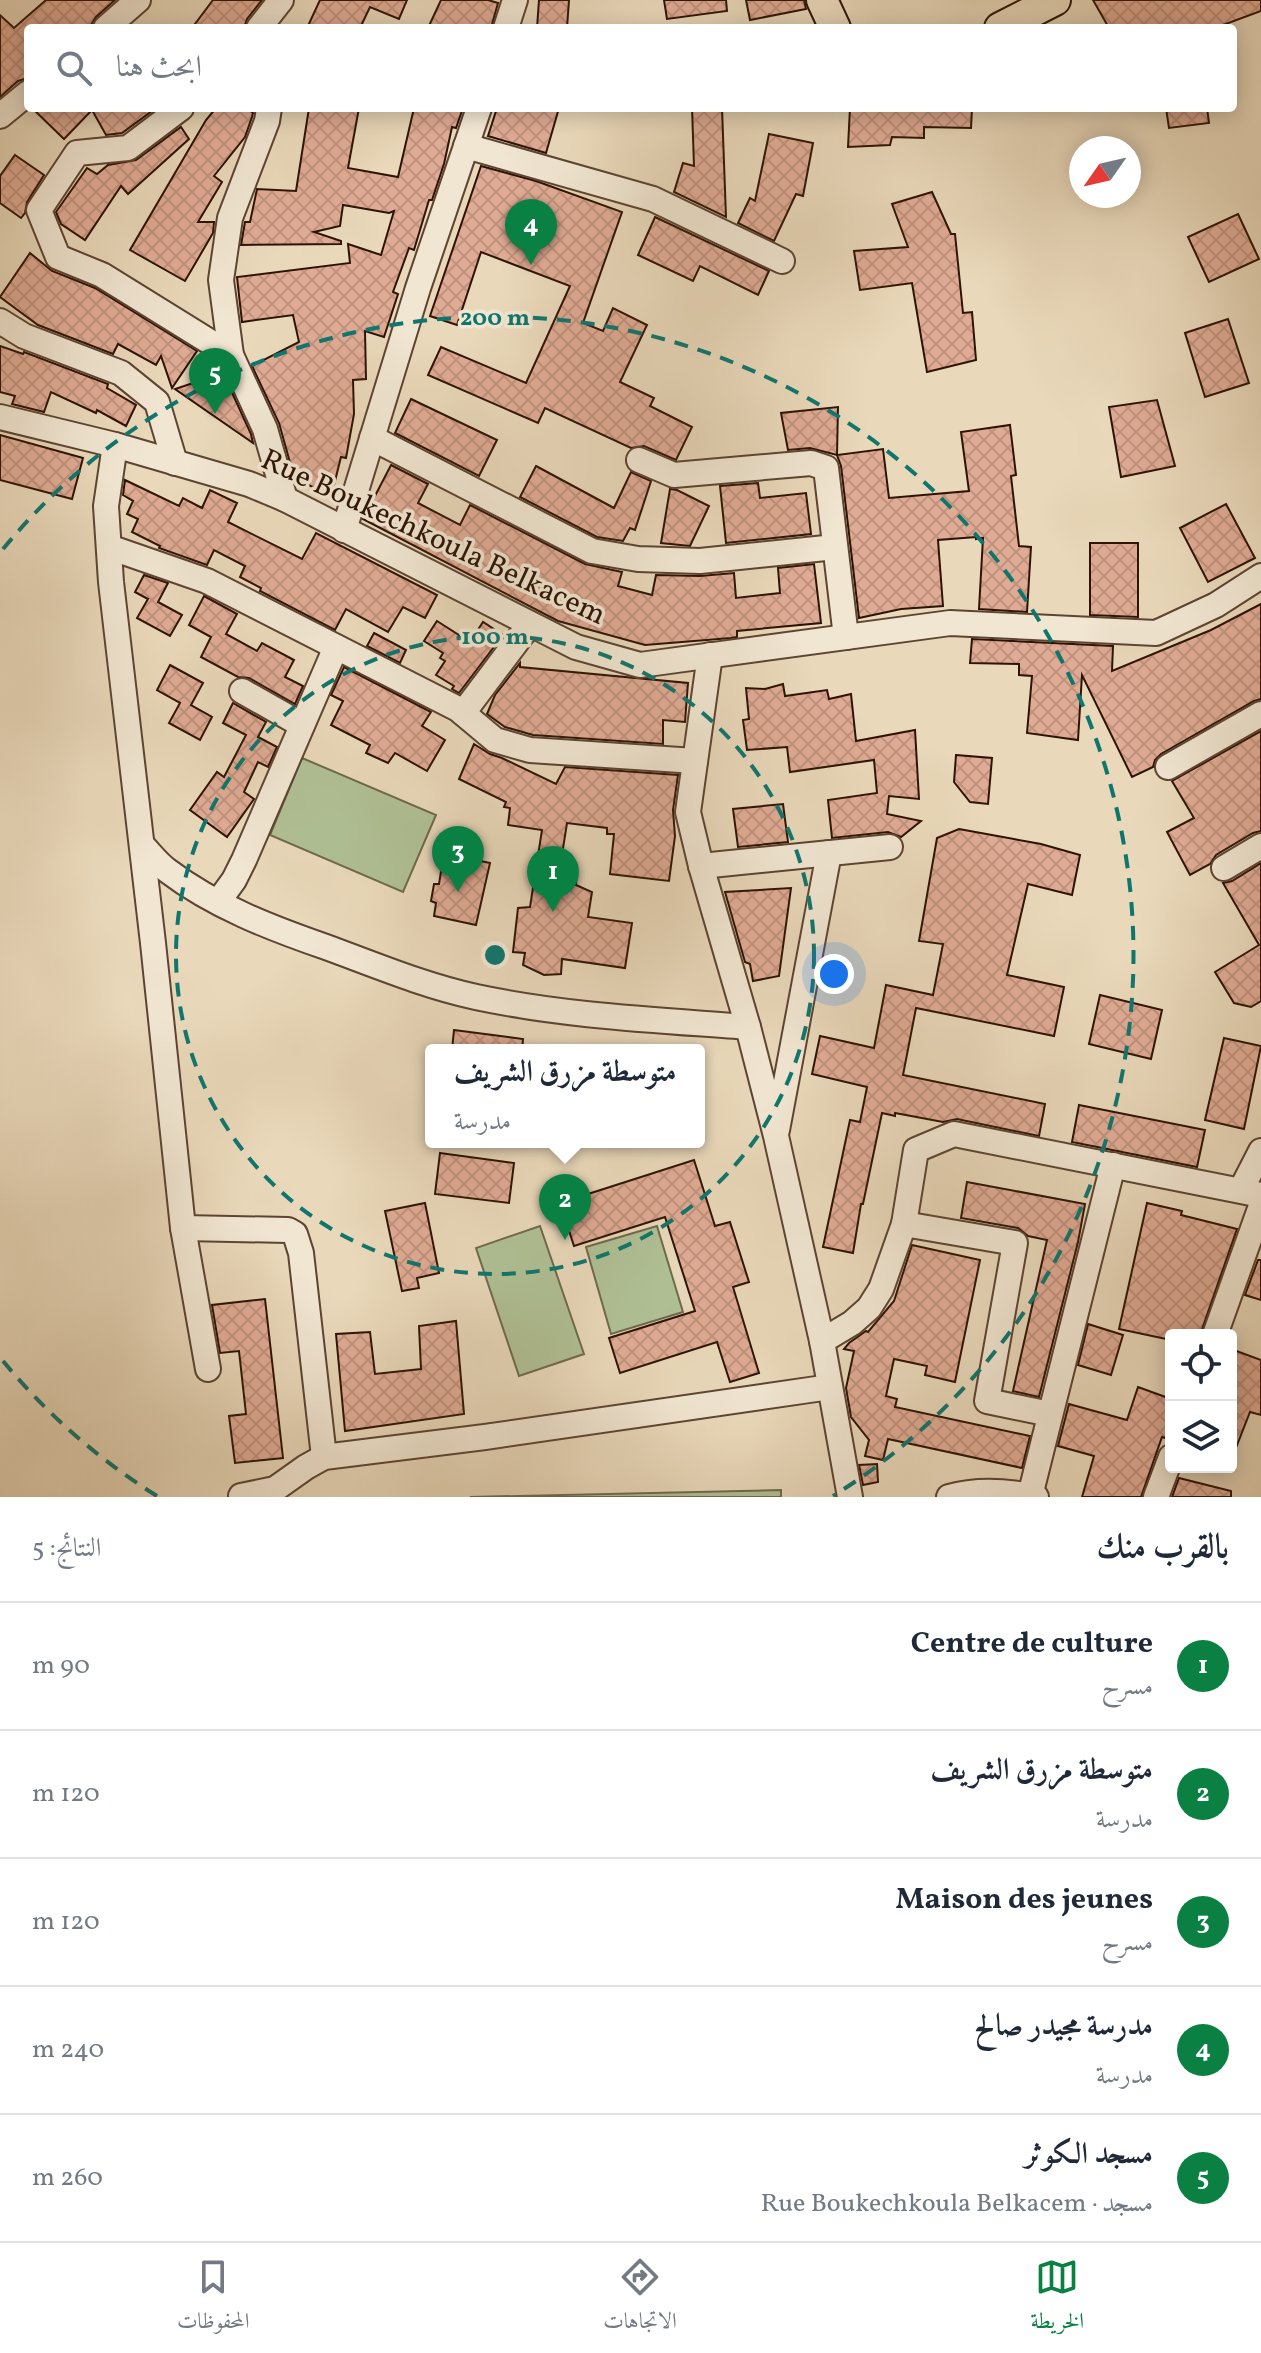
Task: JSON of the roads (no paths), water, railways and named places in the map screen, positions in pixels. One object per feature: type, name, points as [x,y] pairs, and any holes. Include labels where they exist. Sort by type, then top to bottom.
[{"type":"main road","points":[[822,0],[833,24]]},
{"type":"main road","points":[[1008,24],[1055,0]]},
{"type":"street","points":[[111,24],[138,0]]},
{"type":"street","points":[[262,24],[282,0]]},
{"type":"street","points":[[279,24],[282,0]]},
{"type":"street","points":[[507,24],[515,0]]},
{"type":"street","points":[[0,116],[24,96]]},
{"type":"street","points":[[176,112],[128,148],[77,153],[39,210],[58,257],[102,275],[231,355]]},
{"type":"street","points":[[268,112],[266,126],[230,218],[221,280],[231,355],[265,429],[285,499]]},
{"type":"street","points":[[344,530],[418,288],[478,112]]},
{"type":"street","points":[[466,146],[653,199],[782,261]]},
{"type":"street","points":[[0,321],[24,336],[121,373],[157,402],[175,463]]},
{"type":"street","name":"Rue Boukechkoula Belkacem","points":[[0,417],[115,445],[249,484],[285,499],[576,647],[640,665],[950,623],[1156,633],[1216,605],[1261,576]]},
{"type":"street","points":[[372,438],[592,551],[638,559],[700,561],[835,547]]},
{"type":"street","points":[[115,445],[106,506],[109,547],[183,1228],[208,1369]]},
{"type":"street","points":[[639,460],[674,475],[811,463],[826,468],[846,637]]},
{"type":"street","points":[[109,547],[207,581],[458,709],[495,740],[530,750],[695,761]]},
{"type":"street","points":[[463,713],[530,624]]},
{"type":"street","points":[[218,902],[244,860],[336,647]]},
{"type":"street","points":[[710,655],[688,812],[776,1136],[822,1341],[850,1497]]},
{"type":"street","points":[[242,691],[302,725]]},
{"type":"street","points":[[1168,767],[1261,714]]},
{"type":"street","points":[[142,845],[167,870],[218,902],[275,929],[473,997],[590,1014],[748,1027]]},
{"type":"street","points":[[1224,868],[1261,846]]},
{"type":"street","points":[[701,866],[890,847]]},
{"type":"street","points":[[776,1136],[829,853]]},
{"type":"street","points":[[822,1341],[852,1323],[869,1308],[881,1289],[904,1224],[916,1150],[954,1134],[1251,1193],[1261,1151]]},
{"type":"street","points":[[949,1497],[969,1491],[1033,1496],[1050,1414],[1113,1165]]},
{"type":"street","points":[[1217,1329],[1261,1206]]},
{"type":"street","points":[[904,1224],[1015,1243],[987,1401],[1050,1414]]},
{"type":"street","points":[[183,1228],[288,1230],[295,1234],[301,1253],[324,1457]]},
{"type":"street","points":[[241,1496],[275,1489],[324,1457],[830,1387]]},
{"type":"street","points":[[1156,1497],[1165,1473]]},
{"type":"place","name":"مدرسة مجيدر صالح","points":[[531,265]]},
{"type":"place","name":"مسجد الكوثر","points":[[215,414]]},
{"type":"place","name":"Maison des jeunes","points":[[458,892]]},
{"type":"place","name":"Centre de culture","points":[[553,912]]},
{"type":"place","name":"متوسطة مزرق الشريف","points":[[565,1240]]}]
